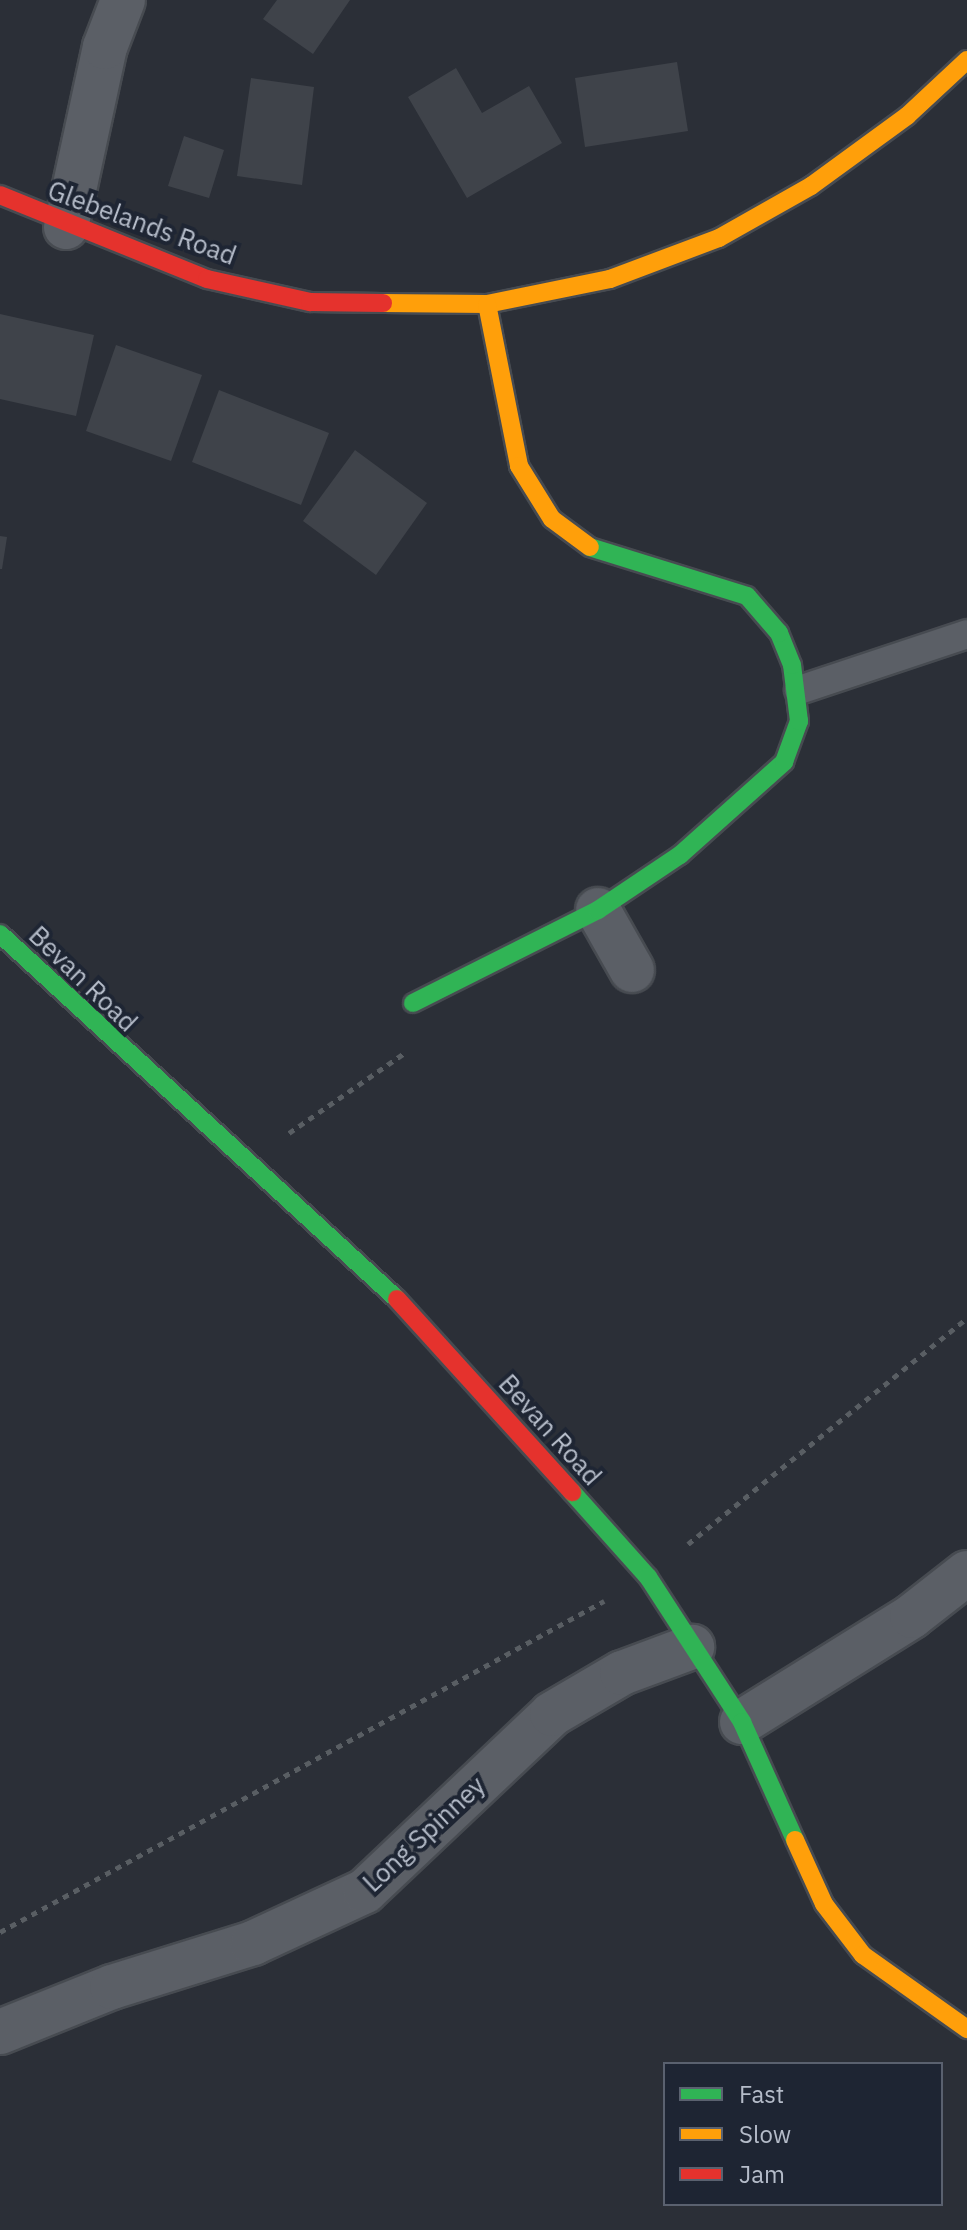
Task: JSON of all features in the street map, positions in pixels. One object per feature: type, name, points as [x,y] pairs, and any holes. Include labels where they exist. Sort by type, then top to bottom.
[{"type":"street","points":[[66,227],[102,61],[123,0]]},
{"type":"street","name":"Glebelands Road","points":[[0,195],[66,227],[207,279],[310,302],[487,304],[610,279],[719,238],[823,177],[907,116],[967,60]]},
{"type":"street","points":[[413,1003],[598,910],[680,855],[784,762],[799,721],[799,690],[779,633],[747,596],[595,550],[552,519],[519,466],[487,304]]},
{"type":"street","points":[[598,910],[632,970]]},
{"type":"street","name":"Bevan Road","points":[[4,947],[396,1298],[648,1577],[742,1722],[824,1904],[863,1955],[967,2029]]},
{"type":"street","points":[[742,1722],[912,1616],[967,1573]]},
{"type":"street","name":"Long Spinney","points":[[0,2032],[112,1987],[253,1943],[365,1891],[552,1714],[622,1673],[692,1647]]},
{"type":"lane","points":[[799,690],[967,634]]},
{"type":"path","points":[[245,1163],[422,1041],[413,1003]]},
{"type":"path","points":[[0,1932],[648,1577],[967,1318]]},
{"type":"building","points":[[277,0],[350,0],[313,54],[263,19]]},
{"type":"building","points":[[677,62],[688,131],[585,147],[575,78]]},
{"type":"building","points":[[456,68],[482,113],[529,86],[562,143],[467,198],[408,97]]},
{"type":"building","points":[[251,78],[314,87],[302,185],[237,176]]},
{"type":"building","points":[[184,136],[224,150],[209,198],[168,186]]},
{"type":"building","points":[[0,314],[94,335],[76,416],[0,399]]},
{"type":"building","points":[[116,345],[202,375],[171,461],[86,431]]},
{"type":"building","points":[[219,390],[329,433],[301,505],[192,462]]},
{"type":"building","points":[[355,450],[427,503],[376,575],[303,521]]},
{"type":"building","points":[[0,536],[7,537],[2,569],[0,569]]},
{"type":"traffic: fast","points":[[413,1003],[598,910],[680,855],[784,762],[799,721],[792,665],[779,633],[747,596],[590,547]]},
{"type":"traffic: fast","points":[[0,934],[397,1299]]},
{"type":"traffic: fast","points":[[572,1492],[648,1577],[742,1722],[795,1840]]},
{"type":"traffic: slow","points":[[383,303],[487,304],[610,279],[719,238],[811,186],[907,116],[967,60]]},
{"type":"traffic: slow","points":[[487,304],[519,466],[552,519],[590,547]]},
{"type":"traffic: slow","points":[[795,1840],[824,1904],[863,1955],[967,2029]]},
{"type":"traffic: jam","points":[[0,195],[207,279],[310,302],[383,303]]},
{"type":"traffic: jam","points":[[397,1299],[572,1492]]}]
